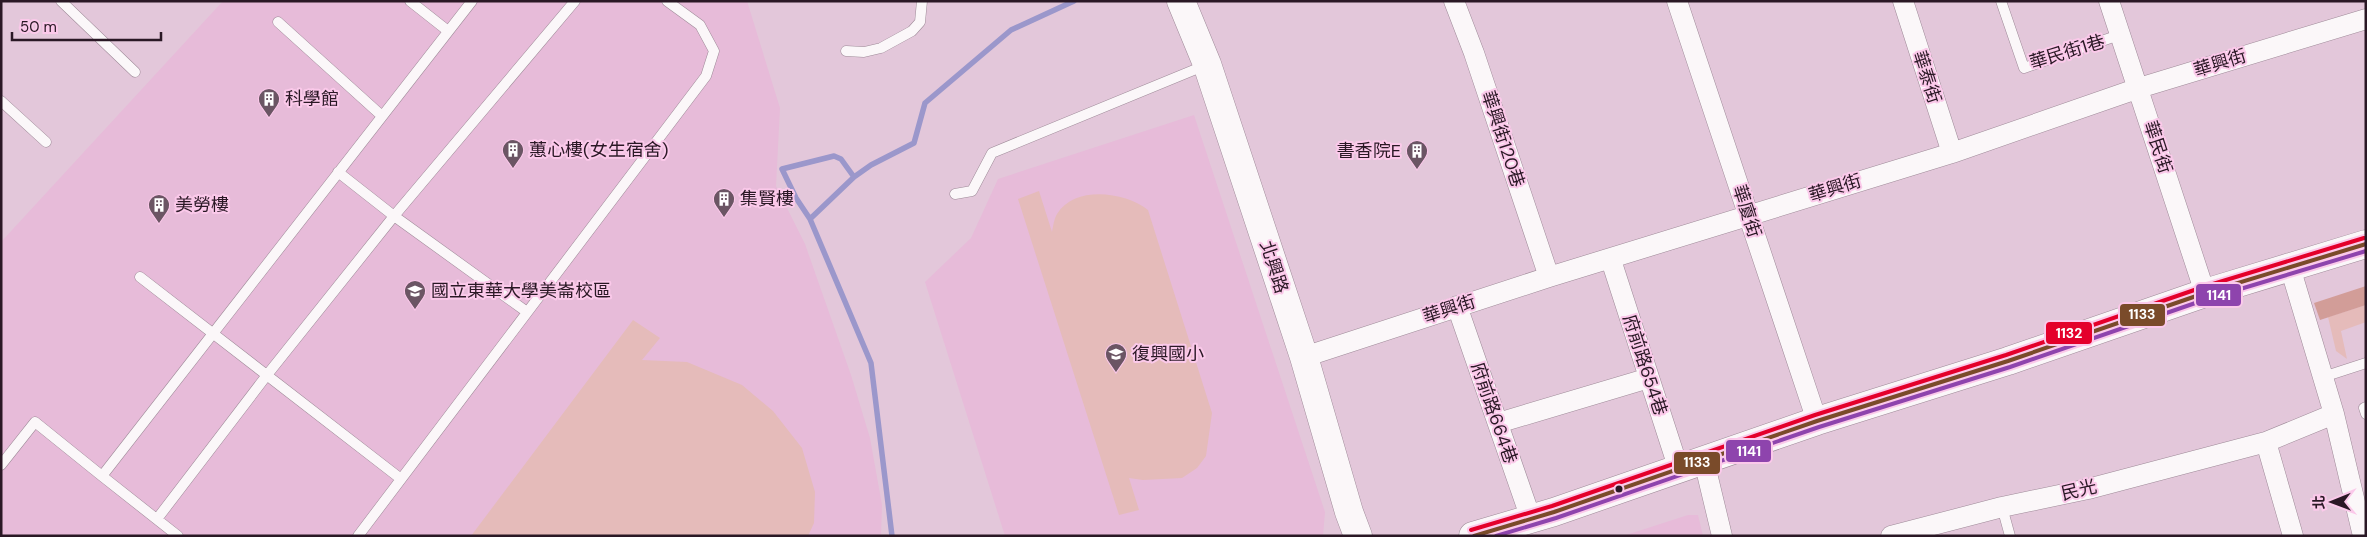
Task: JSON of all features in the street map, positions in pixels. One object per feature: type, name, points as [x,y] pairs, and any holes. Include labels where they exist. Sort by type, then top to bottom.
[{"type":"main road","name":"北興路","points":[[1181,1],[1207,64],[1304,357],[1349,512],[1358,536]]},
{"type":"main road","points":[[1473,536],[1531,519],[1817,421],[2008,361],[2205,293],[2366,244]]},
{"type":"street","name":"華興街120巷","points":[[1454,1],[1474,53],[1549,277]]},
{"type":"street","name":"華廈街","points":[[1677,1],[1817,421]]},
{"type":"street","name":"華泰街","points":[[1903,1],[1952,153]]},
{"type":"street","name":"華民街","points":[[2109,1],[2205,293]]},
{"type":"street","name":"華興街","points":[[1304,357],[1549,277],[1610,260],[1748,215],[1952,153],[2139,88],[2366,19]]},
{"type":"street","name":"府前路654巷","points":[[1610,260],[1649,378],[1691,465],[1722,536]]},
{"type":"street","points":[[2290,268],[2334,414],[2363,536]]},
{"type":"street","name":"府前路664巷","points":[[1457,306],[1531,519]]},
{"type":"street","points":[[1498,423],[1649,378]]},
{"type":"street","name":"民光","points":[[1891,536],[1919,532],[2002,506],[2088,489],[2266,442],[2334,414]]},
{"type":"street","points":[[2266,442],[2294,536]]},
{"type":"lane","points":[[61,1],[135,72]]},
{"type":"lane","points":[[410,1],[448,31]]},
{"type":"lane","points":[[102,476],[472,1]]},
{"type":"lane","points":[[157,519],[267,375],[394,216],[574,1]]},
{"type":"lane","points":[[358,536],[706,76],[714,51],[700,25],[667,1]]},
{"type":"lane","points":[[846,50],[864,52],[881,48],[912,31],[920,22],[922,1]]},
{"type":"lane","name":"華民街1巷","points":[[2001,1],[2024,68],[2119,35]]},
{"type":"lane","points":[[278,22],[382,116]]},
{"type":"lane","points":[[955,194],[972,192],[992,153],[1207,64]]},
{"type":"lane","points":[[1,101],[46,142]]},
{"type":"lane","points":[[338,172],[394,216],[527,312]]},
{"type":"lane","points":[[140,277],[401,479]]},
{"type":"lane","points":[[2323,377],[2366,363]]},
{"type":"lane","points":[[2366,407],[2364,408],[2366,414]]},
{"type":"lane","points":[[1,465],[35,422],[157,519],[166,532],[178,536]]},
{"type":"lane","points":[[2002,506],[2010,536]]},
{"type":"shaded area","name":"國立東華大學美崙校區","points":[[223,1],[747,1],[780,108],[776,186],[805,244],[851,375],[870,438],[882,505],[881,536],[1,536],[1,242]]},
{"type":"shaded area","name":"復興國小","points":[[1194,115],[1325,512],[1323,536],[1005,536],[925,282],[971,238],[998,179]]},
{"type":"shaded area","points":[[1039,191],[1052,232],[1056,216],[1065,205],[1088,195],[1101,194],[1127,199],[1148,210],[1212,413],[1206,456],[1197,468],[1182,478],[1143,480],[1129,478],[1139,510],[1119,515],[1018,199]]},
{"type":"shaded area","points":[[2366,286],[2366,305],[2320,320],[2314,303]]},
{"type":"shaded area","points":[[2366,305],[2366,322],[2341,331],[2347,359],[2336,351],[2328,317]]},
{"type":"shaded area","points":[[633,320],[660,338],[642,360],[687,362],[742,385],[773,411],[802,448],[815,492],[814,523],[808,536],[471,536]]},
{"type":"shaded area","points":[[1688,515],[1698,515],[1703,536],[1623,536]]},
{"type":"waterway","points":[[892,536],[871,363],[810,219],[854,177],[871,165],[914,143],[925,103],[1011,30],[1074,1]]},
{"type":"waterway","points":[[810,219],[796,198],[782,169],[834,156],[841,159],[854,177]]},
{"type":"transit line","name":"1132","points":[[1471,530],[1552,506],[1815,415],[2006,355],[2203,287],[2364,238]]},
{"type":"transit line","name":"1133","points":[[1474,536],[1554,512],[1817,421],[2008,361],[2205,293],[2366,244]]},
{"type":"transit line","name":"1141","points":[[1496,536],[1556,518],[1819,427],[2010,367],[2207,299],[2366,251]]},
{"type":"place","name":"科學館","points":[[269,118]]},
{"type":"place","name":"蕙心樓(女生宿舍)","points":[[513,169]]},
{"type":"place","name":"書香院E","points":[[1417,170]]},
{"type":"place","name":"集賢樓","points":[[724,218]]},
{"type":"place","name":"美勞樓","points":[[159,224]]},
{"type":"place","name":"國立東華大學美崙校區","points":[[415,310]]},
{"type":"place","name":"復興國小","points":[[1116,373]]}]
